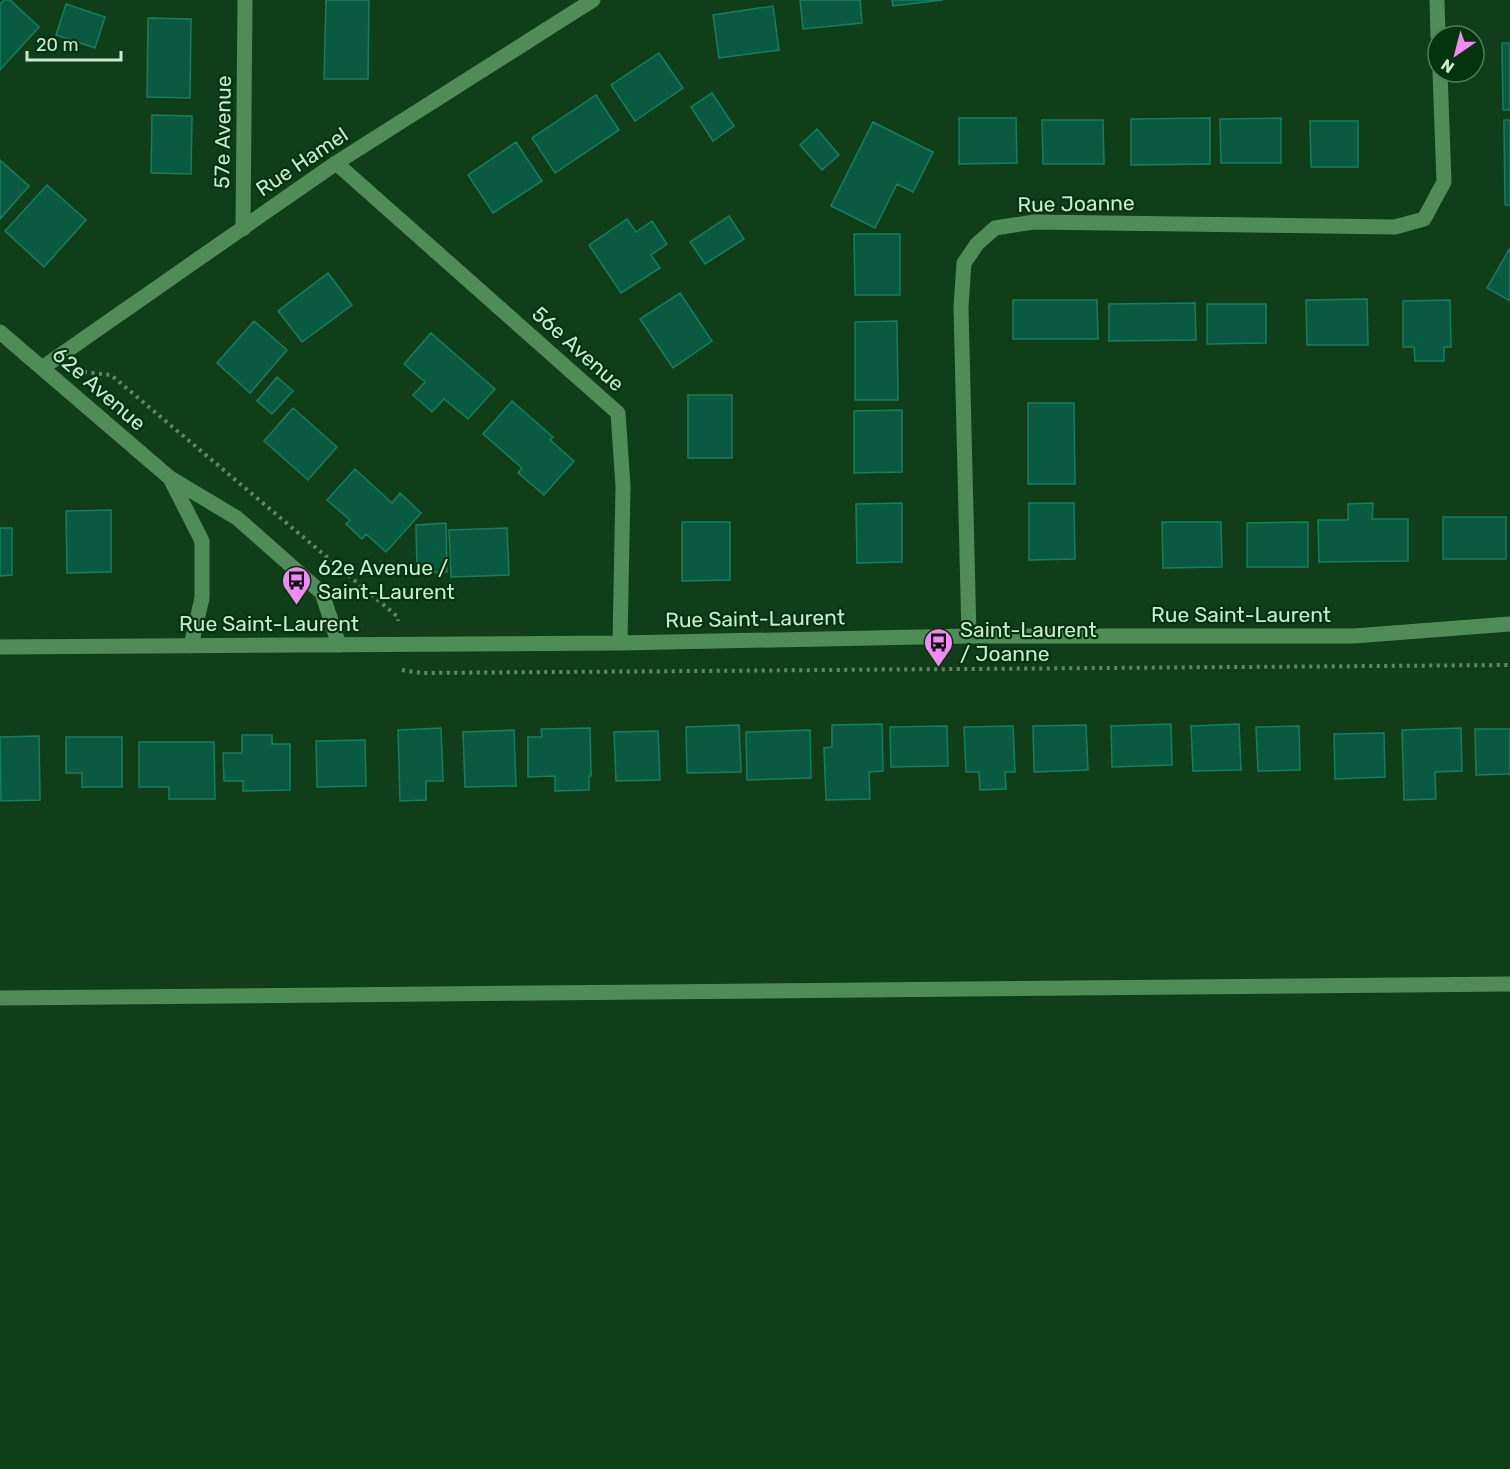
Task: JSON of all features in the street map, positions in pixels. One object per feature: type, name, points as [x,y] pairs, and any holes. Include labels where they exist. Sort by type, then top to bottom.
[{"type":"street","name":"57e Avenue","points":[[243,228],[245,0]]},
{"type":"street","name":"Rue Hamel","points":[[42,368],[336,163],[592,0]]},
{"type":"street","points":[[1437,0],[1438,24]]},
{"type":"street","name":"Rue Joanne","points":[[969,636],[961,307],[964,263],[977,244],[995,228],[1034,222],[1395,227],[1424,219],[1444,182],[1440,84]]},
{"type":"street","name":"56e Avenue","points":[[336,163],[618,413],[623,486],[620,644]]},
{"type":"street","name":"62e Avenue","points":[[0,332],[170,478],[237,518],[322,593],[339,645]]},
{"type":"street","name":"62e Avenue","points":[[170,478],[202,541],[202,598],[190,646]]},
{"type":"street","name":"Rue Saint-Laurent","points":[[0,647],[620,644],[969,636],[1354,636],[1510,624]]},
{"type":"street","points":[[0,998],[1510,984]]},
{"type":"path","name":"Rue Saint-Laurent","points":[[42,368],[111,375],[398,617]]},
{"type":"path","points":[[398,669],[421,674],[1510,665]]},
{"type":"building","points":[[4,0],[10,0],[39,27],[0,70],[0,4]]},
{"type":"building","points":[[326,0],[369,0],[368,79],[324,79]]},
{"type":"building","points":[[800,0],[860,0],[862,23],[803,29]]},
{"type":"building","points":[[892,0],[943,0],[893,6]]},
{"type":"building","points":[[66,4],[105,17],[95,48],[56,35]]},
{"type":"building","points":[[773,6],[779,50],[719,58],[713,15]]},
{"type":"building","points":[[148,18],[191,19],[190,98],[147,97]]},
{"type":"building","points":[[1502,43],[1510,43],[1510,110],[1503,110]]},
{"type":"building","points":[[659,53],[683,88],[635,121],[611,85]]},
{"type":"building","points":[[712,93],[734,126],[713,141],[691,107]]},
{"type":"building","points":[[596,95],[619,130],[555,173],[532,138]]},
{"type":"building","points":[[152,115],[192,116],[191,174],[151,173]]},
{"type":"building","points":[[959,118],[1016,118],[1017,163],[959,164]]},
{"type":"building","points":[[1210,118],[1210,164],[1131,165],[1131,119]]},
{"type":"building","points":[[1281,118],[1281,163],[1221,163],[1220,119]]},
{"type":"building","points":[[1042,120],[1103,120],[1104,164],[1043,164]]},
{"type":"building","points":[[1504,120],[1510,120],[1510,205],[1505,205]]},
{"type":"building","points":[[1310,121],[1358,121],[1358,167],[1311,167]]},
{"type":"building","points":[[873,122],[933,152],[913,192],[897,184],[875,228],[831,206]]},
{"type":"building","points":[[817,129],[839,155],[822,170],[800,145]]},
{"type":"building","points":[[516,142],[542,181],[493,213],[468,175]]},
{"type":"building","points":[[0,160],[29,186],[0,219]]},
{"type":"building","points":[[47,185],[86,220],[44,267],[5,231]]},
{"type":"building","points":[[729,216],[744,239],[705,264],[690,242]]},
{"type":"building","points":[[627,219],[636,232],[652,221],[667,244],[651,255],[660,268],[621,293],[589,245]]},
{"type":"building","points":[[854,234],[900,234],[900,295],[855,295]]},
{"type":"building","points":[[1510,248],[1510,301],[1487,288]]},
{"type":"building","points":[[328,273],[352,305],[302,342],[278,311]]},
{"type":"building","points":[[680,293],[712,341],[673,368],[640,319]]},
{"type":"building","points":[[1367,299],[1368,345],[1307,345],[1306,300]]},
{"type":"building","points":[[1013,300],[1097,300],[1098,339],[1013,339]]},
{"type":"building","points":[[1450,300],[1451,347],[1444,347],[1444,361],[1415,361],[1414,347],[1403,347],[1403,301]]},
{"type":"building","points":[[1195,303],[1196,340],[1109,341],[1109,304]]},
{"type":"building","points":[[1207,304],[1266,304],[1266,343],[1207,344]]},
{"type":"building","points":[[254,321],[287,350],[250,393],[217,363]]},
{"type":"building","points":[[897,321],[898,400],[855,400],[855,322]]},
{"type":"building","points":[[431,333],[495,389],[468,419],[444,399],[432,412],[413,395],[425,382],[404,364]]},
{"type":"building","points":[[277,377],[293,391],[272,414],[257,401]]},
{"type":"building","points":[[688,395],[732,395],[732,458],[688,458]]},
{"type":"building","points":[[512,401],[553,437],[550,440],[574,461],[544,495],[518,473],[522,468],[483,434]]},
{"type":"building","points":[[1028,403],[1074,403],[1075,484],[1028,484]]},
{"type":"building","points":[[293,408],[337,447],[308,480],[264,441]]},
{"type":"building","points":[[902,410],[902,472],[854,473],[854,411]]},
{"type":"building","points":[[355,469],[392,503],[400,493],[421,513],[386,552],[366,534],[362,539],[346,524],[350,520],[327,500]]},
{"type":"building","points":[[902,503],[902,562],[857,563],[856,504]]},
{"type":"building","points":[[1029,503],[1074,503],[1075,559],[1029,560]]},
{"type":"building","points":[[1373,503],[1372,519],[1408,519],[1408,561],[1319,562],[1318,520],[1348,520],[1348,504]]},
{"type":"building","points":[[111,510],[111,572],[67,573],[66,511]]},
{"type":"building","points":[[1443,517],[1506,517],[1506,559],[1443,559]]},
{"type":"building","points":[[682,522],[730,522],[730,580],[682,581]]},
{"type":"building","points":[[1162,522],[1221,522],[1222,567],[1163,568]]},
{"type":"building","points":[[1308,522],[1308,567],[1247,567],[1247,523]]},
{"type":"building","points":[[446,523],[447,572],[417,573],[416,525]]},
{"type":"building","points":[[0,528],[12,528],[12,575],[0,576]]},
{"type":"building","points":[[507,528],[509,575],[451,577],[449,530]]},
{"type":"building","points":[[882,724],[883,771],[869,772],[870,799],[826,800],[824,748],[832,747],[832,725]]},
{"type":"building","points":[[1171,724],[1172,765],[1112,767],[1111,726]]},
{"type":"building","points":[[1239,724],[1241,770],[1193,771],[1191,726]]},
{"type":"building","points":[[739,725],[741,772],[687,773],[686,727]]},
{"type":"building","points":[[1086,725],[1088,770],[1034,772],[1033,726]]},
{"type":"building","points":[[947,726],[948,766],[891,767],[890,727]]},
{"type":"building","points":[[1013,726],[1015,772],[1005,772],[1006,789],[980,790],[979,772],[966,772],[964,727]]},
{"type":"building","points":[[1299,726],[1300,770],[1258,771],[1256,727]]},
{"type":"building","points":[[441,728],[443,781],[426,781],[426,800],[400,801],[398,730]]},
{"type":"building","points":[[590,728],[589,790],[555,791],[555,776],[528,777],[528,737],[542,737],[541,729]]},
{"type":"building","points":[[1461,728],[1462,771],[1435,772],[1436,799],[1404,800],[1402,730]]},
{"type":"building","points":[[1475,729],[1510,729],[1510,774],[1476,775]]},
{"type":"building","points":[[514,730],[516,786],[465,787],[463,732]]},
{"type":"building","points":[[810,730],[811,778],[747,780],[746,732]]},
{"type":"building","points":[[658,731],[660,780],[616,781],[614,732]]},
{"type":"building","points":[[1384,733],[1385,777],[1335,779],[1334,734]]},
{"type":"building","points":[[242,735],[272,735],[272,744],[290,744],[290,790],[243,791],[243,781],[224,781],[223,753],[242,753]]},
{"type":"building","points":[[39,736],[40,800],[1,801],[0,737]]},
{"type":"building","points":[[66,737],[122,737],[122,787],[82,787],[82,773],[66,773]]},
{"type":"building","points":[[365,740],[366,786],[317,787],[316,741]]},
{"type":"building","points":[[139,742],[214,742],[215,799],[169,799],[169,787],[139,787]]},
{"type":"place","name":"62e Avenue / Saint-Laurent","points":[[297,606]]},
{"type":"place","name":"Saint-Laurent / Joanne","points":[[939,668]]}]
